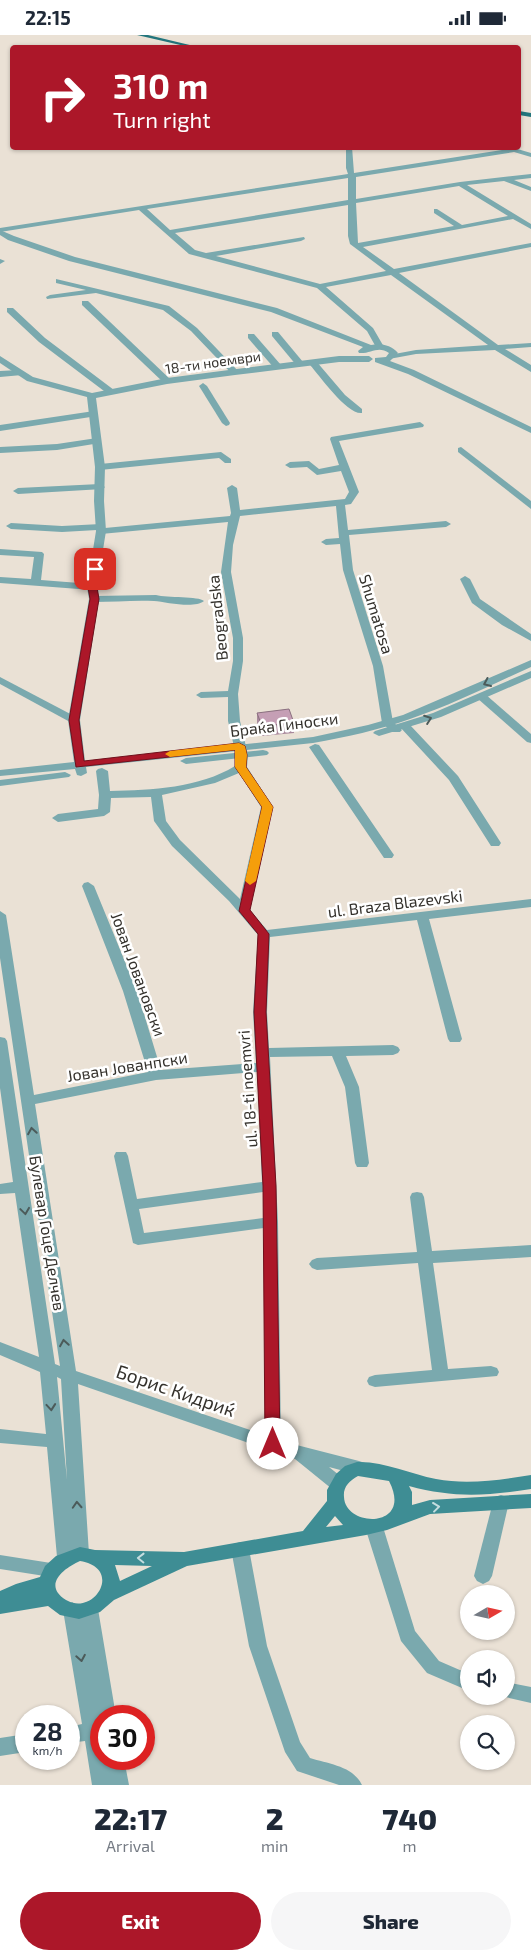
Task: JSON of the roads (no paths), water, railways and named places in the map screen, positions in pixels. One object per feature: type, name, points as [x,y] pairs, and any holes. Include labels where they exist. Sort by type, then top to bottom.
[{"type":"main road","points":[[140,35],[186,45]]},
{"type":"main road","points":[[395,1476],[403,1486],[406,1497],[403,1510],[382,1525],[356,1524],[346,1517],[336,1502],[335,1491],[338,1484],[348,1473],[360,1468],[395,1476],[436,1486],[466,1489],[531,1483]]},
{"type":"main road","points":[[0,1605],[24,1604],[49,1584],[73,1555],[184,1559],[382,1525],[415,1511],[430,1507],[531,1501]]},
{"type":"main road","points":[[309,1537],[336,1502]]},
{"type":"main road","points":[[49,1584],[57,1604],[81,1610],[103,1601],[112,1585],[112,1574],[106,1564],[98,1557]]},
{"type":"main road","points":[[108,1595],[184,1559]]},
{"type":"main road","points":[[0,1600],[22,1589],[49,1584]]},
{"type":"street","points":[[348,150],[349,168],[352,176],[350,202],[354,244],[496,347],[531,369]]},
{"type":"street","points":[[0,231],[506,151],[514,150],[531,155]]},
{"type":"street","points":[[168,232],[460,184],[531,176]]},
{"type":"street","points":[[503,178],[531,189]]},
{"type":"street","points":[[460,184],[531,227]]},
{"type":"street","points":[[142,209],[192,253],[320,286],[531,245]]},
{"type":"street","points":[[437,211],[462,228]]},
{"type":"street","points":[[358,246],[515,217]]},
{"type":"street","points":[[0,231],[11,237],[72,259],[274,310],[327,329],[343,337],[364,350],[369,359]]},
{"type":"street","points":[[204,255],[301,239]]},
{"type":"street","points":[[59,281],[166,308],[178,315],[211,345],[235,372]]},
{"type":"street","points":[[320,286],[370,330],[380,347],[393,354],[411,372]]},
{"type":"street","points":[[50,297],[102,291]]},
{"type":"street","points":[[85,303],[167,381]]},
{"type":"street","points":[[10,310],[42,340],[111,392]]},
{"type":"street","points":[[275,334],[300,364]]},
{"type":"street","points":[[251,337],[278,367]]},
{"type":"street","points":[[379,360],[393,354],[531,345]]},
{"type":"street","points":[[339,359],[364,350],[380,347]]},
{"type":"street","name":"18-ти ноември","points":[[0,359],[30,379],[91,396],[167,381],[199,381],[235,372],[339,359]]},
{"type":"street","points":[[339,359],[379,360],[411,372],[531,430]]},
{"type":"street","points":[[313,363],[342,397],[359,411]]},
{"type":"street","points":[[0,374],[19,373]]},
{"type":"street","points":[[199,381],[226,423]]},
{"type":"street","points":[[80,769],[74,720],[94,599],[92,587],[101,529],[99,501],[100,467],[91,396]]},
{"type":"street","points":[[0,427],[94,414]]},
{"type":"street","points":[[11,526],[101,529],[340,504],[348,502],[354,492],[334,439],[420,425]]},
{"type":"street","points":[[0,450],[57,447],[97,441]]},
{"type":"street","points":[[460,451],[531,506]]},
{"type":"street","points":[[100,467],[221,455],[228,461]]},
{"type":"street","points":[[290,465],[309,463],[317,472],[346,467]]},
{"type":"street","points":[[18,491],[100,487]]},
{"type":"street","name":"Beogradska","points":[[232,488],[235,516],[228,545],[226,572],[238,638],[238,661],[233,694],[234,721],[241,756]]},
{"type":"street","name":"Shumatosa","points":[[340,504],[348,570],[397,726]]},
{"type":"street","points":[[326,542],[344,537],[446,524]]},
{"type":"street","points":[[0,552],[38,554],[36,583]]},
{"type":"street","points":[[465,579],[476,601],[506,623],[531,638]]},
{"type":"street","points":[[0,580],[92,587]]},
{"type":"street","points":[[94,599],[156,598],[167,601],[200,601]]},
{"type":"street","name":"Браќа Гиноски","points":[[0,773],[80,769],[241,756],[313,740],[397,726],[433,707],[531,663]]},
{"type":"street","name":"Браќа Гиноски","points":[[0,783],[80,769],[102,771],[316,747],[442,714],[531,674]]},
{"type":"street","points":[[0,681],[74,720]]},
{"type":"street","points":[[201,695],[233,694]]},
{"type":"street","points":[[481,696],[531,740]]},
{"type":"street","points":[[397,726],[454,779],[495,843]]},
{"type":"street","points":[[316,747],[388,855]]},
{"type":"street","points":[[105,795],[156,793],[215,779],[232,773],[241,756]]},
{"type":"street","points":[[241,756],[267,807],[244,911]]},
{"type":"street","points":[[58,818],[104,812],[105,795],[102,771]]},
{"type":"street","points":[[156,793],[160,821],[176,843],[244,911],[264,934]]},
{"type":"street","name":"Јован Јовановски","points":[[88,886],[130,991],[156,1075]]},
{"type":"street","name":"ul. Braza Blazevski","points":[[264,934],[531,903]]},
{"type":"street","name":"Булевар Гоце Делчев","points":[[0,915],[69,1375],[73,1555]]},
{"type":"street","points":[[422,917],[455,1039]]},
{"type":"street","name":"ul. 18-ti noemvri","points":[[264,934],[260,1012],[270,1186],[273,1444]]},
{"type":"street","name":"Булевар Гоце Делчев","points":[[0,1041],[48,1368],[54,1441],[73,1555]]},
{"type":"street","name":"Јован Јованпски","points":[[28,1101],[156,1075],[262,1060],[337,1051],[393,1050]]},
{"type":"street","points":[[337,1051],[352,1087],[362,1163]]},
{"type":"street","points":[[121,1156],[138,1239],[271,1221]]},
{"type":"street","points":[[131,1205],[270,1186]]},
{"type":"street","points":[[0,1189],[21,1187]]},
{"type":"street","points":[[417,1197],[441,1376]]},
{"type":"street","points":[[317,1263],[531,1251]]},
{"type":"street","points":[[0,1348],[48,1368]]},
{"type":"street","name":"Борис Кидриќ","points":[[48,1368],[298,1453]]},
{"type":"street","points":[[375,1381],[491,1372]]},
{"type":"street","points":[[0,1436],[54,1441]]},
{"type":"street","points":[[298,1453],[360,1468]]},
{"type":"street","points":[[298,1453],[338,1484]]},
{"type":"street","points":[[483,1576],[501,1502]]},
{"type":"street","points":[[382,1525],[407,1635],[433,1667],[460,1679]]},
{"type":"street","points":[[240,1549],[258,1647],[292,1746],[304,1765],[344,1777],[352,1785]]},
{"type":"street","points":[[0,1561],[49,1584]]},
{"type":"street","points":[[81,1610],[104,1705]]},
{"type":"street","points":[[81,1610],[91,1705]]},
{"type":"street","points":[[515,1692],[531,1695]]},
{"type":"street","points":[[0,1747],[15,1745]]},
{"type":"street","points":[[100,1770],[102,1785]]},
{"type":"street","points":[[116,1770],[119,1785]]}]
